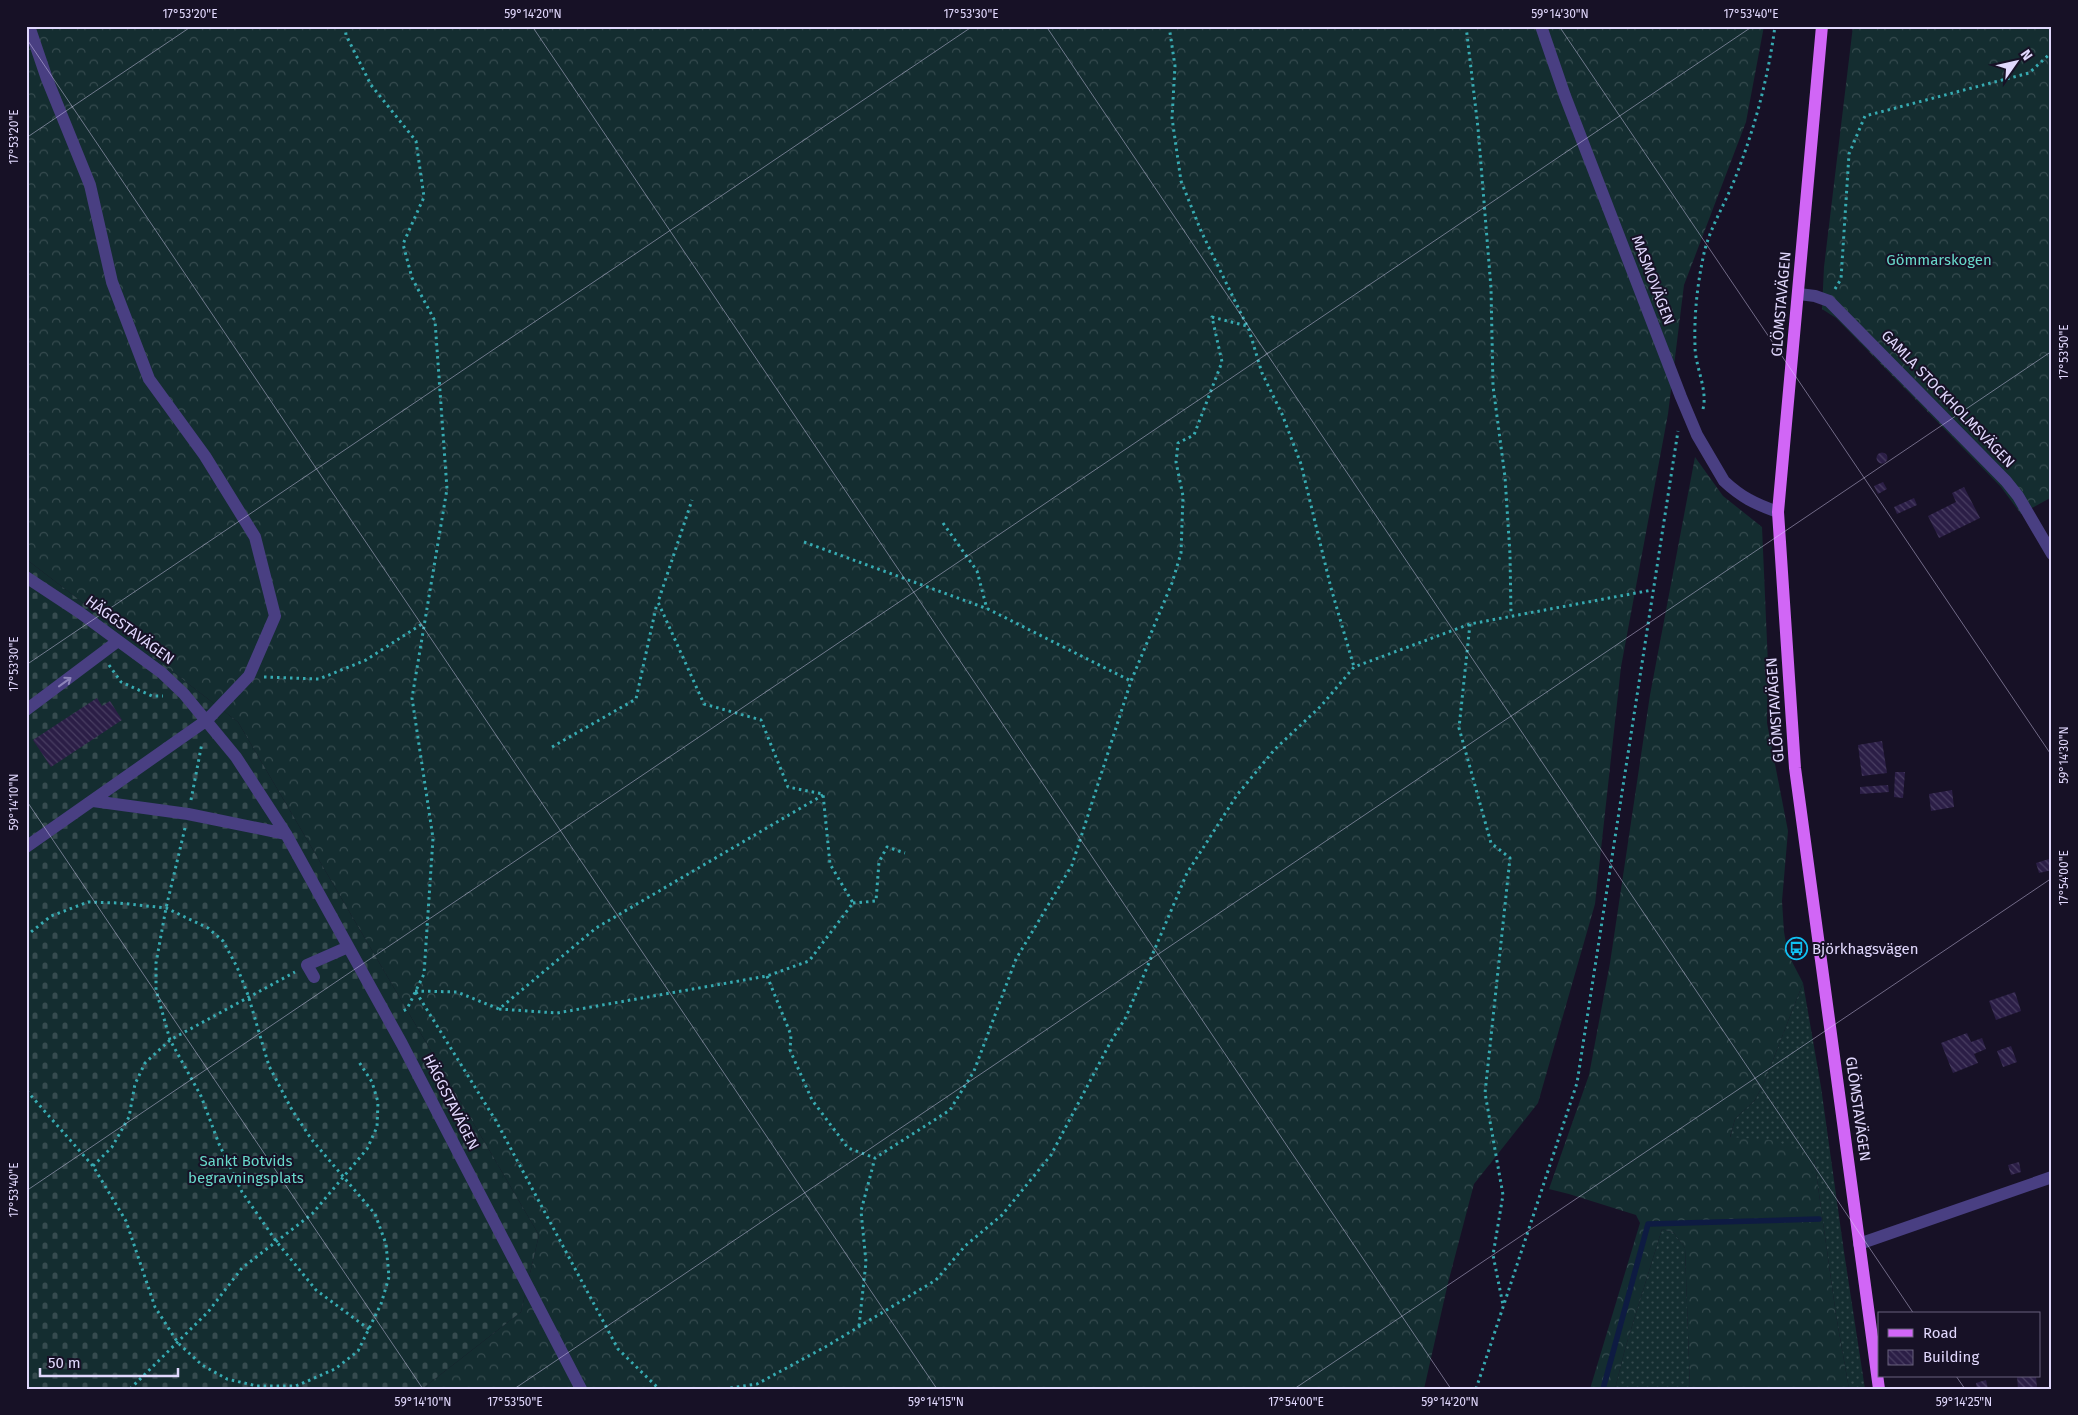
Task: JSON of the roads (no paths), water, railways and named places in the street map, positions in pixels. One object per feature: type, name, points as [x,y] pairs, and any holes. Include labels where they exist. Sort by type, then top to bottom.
[{"type":"main road","name":"GLÖMSTAVÄGEN","points":[[1822,26],[1778,512],[1795,768],[1879,1389]]},
{"type":"street","points":[[26,847],[206,720],[249,676],[275,616],[255,537],[205,456],[149,379],[112,282],[90,185],[47,79],[29,26]]},
{"type":"street","name":"MASMOVÄGEN","points":[[1541,26],[1564,96],[1693,425],[1724,481],[1750,502],[1778,512]]},
{"type":"street","name":"GAMLA STOCKHOLMSVÄGEN","points":[[1799,294],[1815,296],[1829,301],[2006,481],[2018,496],[2052,554]]},
{"type":"street","name":"HÄGGSTAVÄGEN","points":[[26,577],[162,673],[184,694],[236,757],[286,834],[402,1044],[582,1389]]},
{"type":"street","points":[[26,710],[118,641]]},
{"type":"street","points":[[93,801],[188,814],[286,834]]},
{"type":"street","points":[[314,977],[307,965],[348,947]]},
{"type":"street","points":[[1860,1244],[2052,1177]]},
{"type":"waterway","points":[[1603,1389],[1648,1224],[1819,1219]]},
{"type":"place","name":"Björkhagsvägen","points":[[1796,949]]},
{"type":"park label","name":"Gömmarskogen","points":[[1939,260]]},
{"type":"park label","name":"Sankt Botvids begravningsplats","points":[[246,1170]]}]
